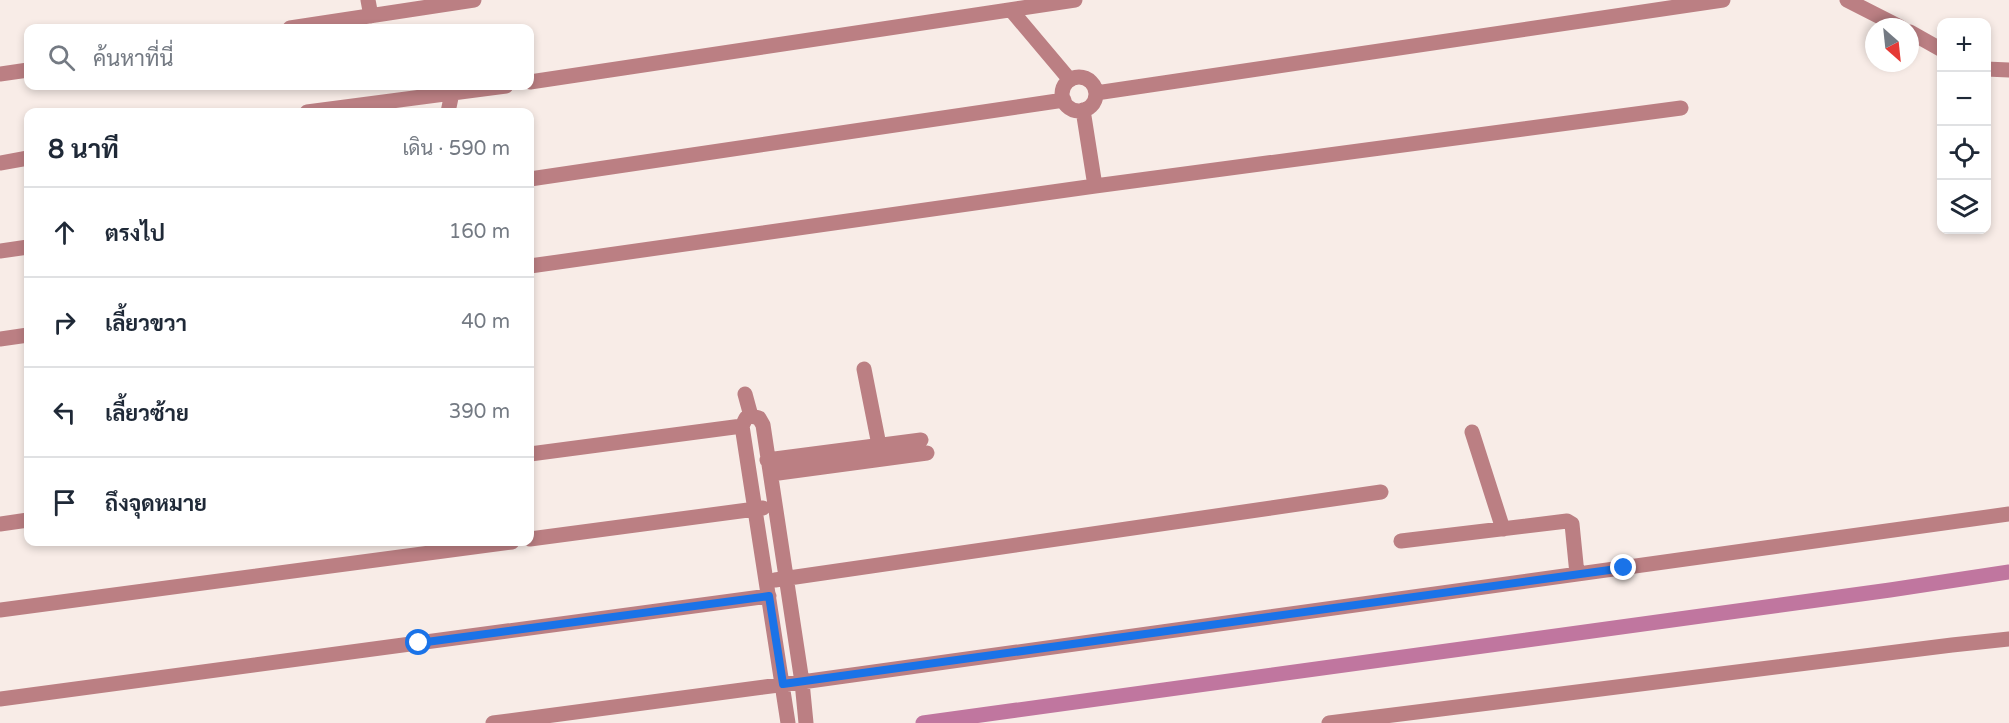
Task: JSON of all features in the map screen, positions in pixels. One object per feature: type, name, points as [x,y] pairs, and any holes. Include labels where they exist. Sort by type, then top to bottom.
[{"type":"street","points":[[368,0],[371,16]]},
{"type":"street","points":[[317,24],[474,0]]},
{"type":"street","points":[[534,81],[1075,0]]},
{"type":"street","points":[[1096,93],[1723,0]]},
{"type":"street","points":[[1847,0],[1882,18]]},
{"type":"street","points":[[1011,10],[1070,80]]},
{"type":"street","points":[[1919,37],[1937,48]]},
{"type":"street","points":[[1991,69],[2009,70]]},
{"type":"street","points":[[0,74],[24,71]]},
{"type":"street","points":[[1082,77],[1095,87],[1096,93],[1092,104],[1083,110],[1071,109],[1064,100],[1063,89],[1070,80],[1082,77]]},
{"type":"street","points":[[338,108],[475,90]]},
{"type":"street","points":[[449,108],[452,93]]},
{"type":"street","points":[[534,178],[1064,100]]},
{"type":"street","points":[[534,265],[1095,186],[1681,108]]},
{"type":"street","points":[[1083,110],[1095,186]]},
{"type":"street","points":[[0,163],[24,159]]},
{"type":"street","points":[[0,251],[24,248]]},
{"type":"street","points":[[0,339],[24,336]]},
{"type":"street","points":[[864,369],[879,445]]},
{"type":"street","points":[[745,394],[755,509],[787,716]]},
{"type":"street","points":[[534,453],[759,418],[763,426],[805,715]]},
{"type":"street","points":[[1472,432],[1503,529]]},
{"type":"street","points":[[879,445],[924,446],[769,467],[879,445]]},
{"type":"street","points":[[0,699],[768,588],[786,578],[1381,492]]},
{"type":"street","points":[[534,538],[775,506]]},
{"type":"street","points":[[493,723],[2009,514]]},
{"type":"street","points":[[0,524],[24,521]]},
{"type":"street","points":[[1401,542],[1570,522],[1577,574]]},
{"type":"street","points":[[0,610],[482,546]]},
{"type":"street","points":[[1329,723],[2009,639]]},
{"type":"waterway","points":[[923,723],[2009,572]]},
{"type":"route","points":[[419,643],[769,596],[783,684],[1624,568]]}]
